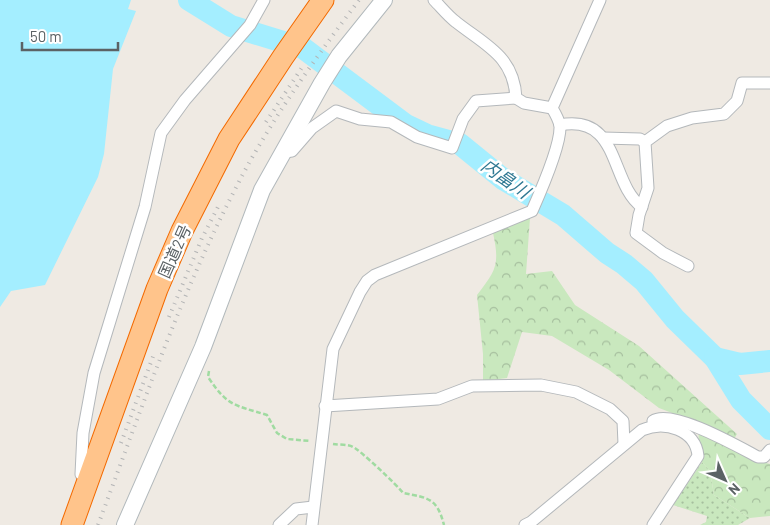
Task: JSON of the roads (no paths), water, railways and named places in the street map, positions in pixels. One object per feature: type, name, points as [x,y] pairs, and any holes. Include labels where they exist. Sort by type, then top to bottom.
[{"type":"highway","name":"国道2号","points":[[72,525],[157,289],[182,231],[230,139],[288,49],[323,0]]},
{"type":"street","points":[[90,476],[81,474],[83,441],[94,373],[145,207],[160,133],[185,100],[250,25],[264,0]]},
{"type":"street","points":[[126,525],[203,347],[259,198],[281,154],[322,82],[339,56],[384,0]]},
{"type":"street","points":[[434,0],[455,22],[480,38],[504,60],[511,71],[516,98]]},
{"type":"street","points":[[312,525],[333,349],[367,281],[374,275],[532,211],[554,151],[560,125],[552,108],[600,0]]},
{"type":"street","points":[[645,142],[667,126],[692,118],[724,114],[737,101],[742,83],[770,83]]},
{"type":"street","points":[[281,154],[292,150],[312,128],[336,111],[360,118],[391,122],[417,138],[454,143],[463,119],[476,101],[516,98],[524,103],[552,108]]},
{"type":"street","points":[[560,125],[570,123],[589,128],[603,138],[614,155],[632,199],[642,207]]},
{"type":"street","points":[[603,138],[640,139],[645,142]]},
{"type":"street","points":[[645,142],[648,188],[636,233],[663,253],[688,266]]},
{"type":"street","points":[[325,406],[438,399],[472,386],[541,385],[576,392],[610,409],[623,421],[624,444]]},
{"type":"street","points":[[653,425],[654,419],[668,417],[767,453]]},
{"type":"street","points":[[525,525],[624,444],[653,425],[677,429],[690,436],[697,446],[698,456],[653,525]]},
{"type":"street","points":[[279,525],[296,508],[313,508]]},
{"type":"water","points":[[0,0],[131,0],[128,9],[136,11],[113,69],[104,154],[98,177],[45,285],[11,291],[0,307]]},
{"type":"waterway","name":"内畠川","points":[[189,0],[231,26],[303,48],[406,125],[427,135],[460,144],[503,179],[563,215],[607,253],[644,281],[675,319],[715,358],[741,400],[770,429]]},
{"type":"waterway","points":[[715,358],[740,364],[770,361]]},
{"type":"railway","points":[[98,525],[167,341],[226,207],[274,121],[315,59],[359,0]]},
{"type":"railway","points":[[266,122],[303,66]]},
{"type":"railway","points":[[169,317],[202,238],[220,203]]},
{"type":"railway","points":[[121,443],[154,354]]}]
